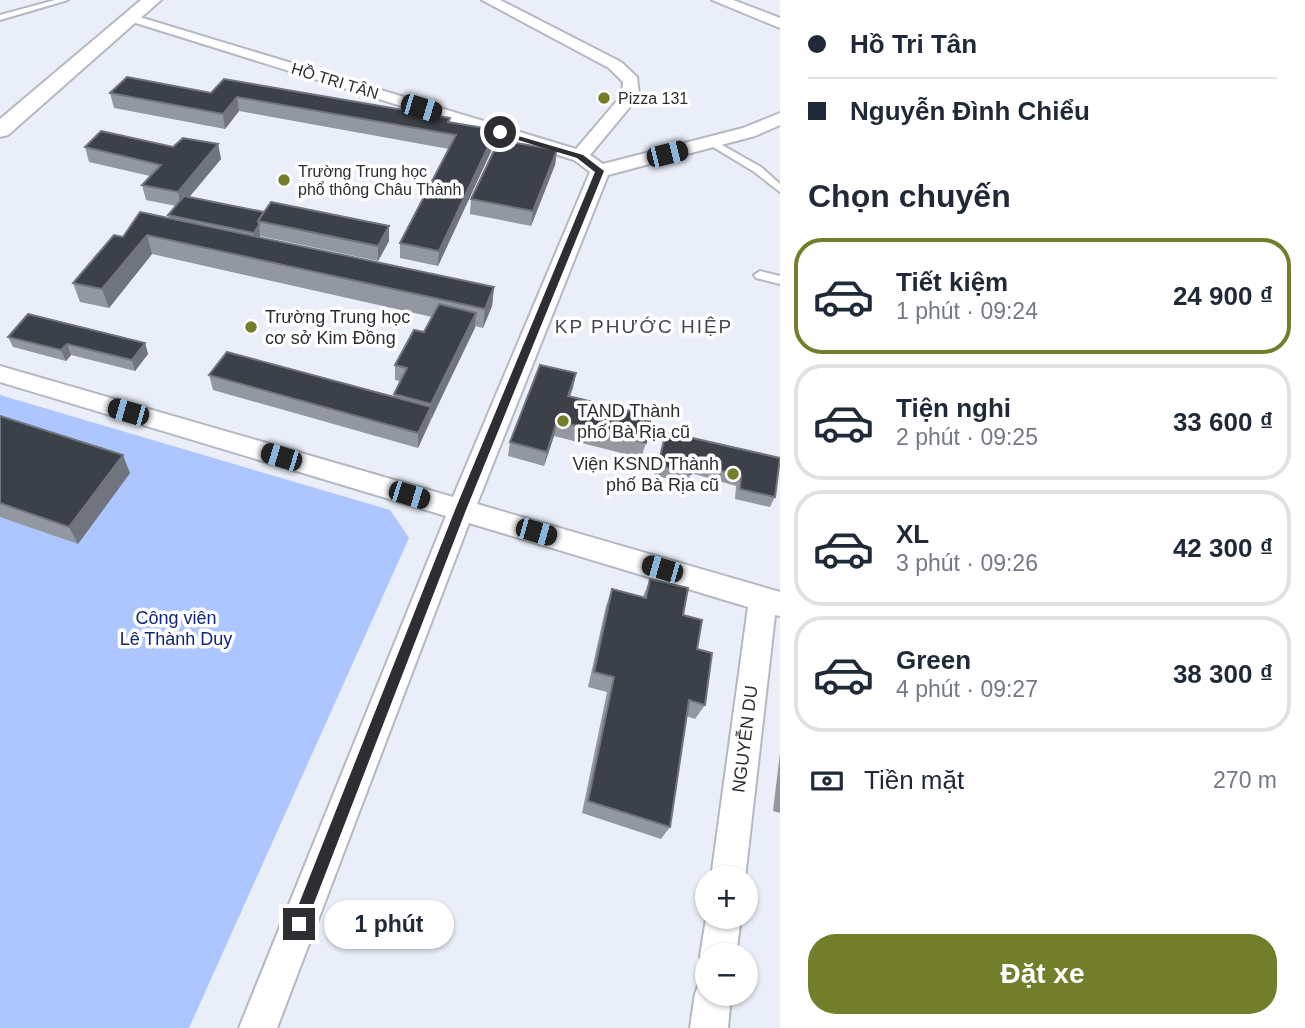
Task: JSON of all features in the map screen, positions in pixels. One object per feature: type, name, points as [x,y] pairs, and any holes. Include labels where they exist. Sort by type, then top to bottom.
[{"type":"street","points":[[0,131],[152,0]]},
{"type":"street","points":[[258,1028],[461,510],[590,164],[630,96],[631,81],[615,65],[489,0]]},
{"type":"street","points":[[719,0],[778,23]]},
{"type":"street","name":"HỒ TRI TÂN","points":[[131,19],[590,164]]},
{"type":"street","points":[[590,164],[713,143],[749,132],[780,118]]},
{"type":"street","points":[[0,374],[772,601]]},
{"type":"street","name":"NGUYỄN DU","points":[[730,866],[772,601]]},
{"type":"street","points":[[709,1028],[712,1006]]},
{"type":"lane","points":[[0,18],[64,0]]},
{"type":"lane","points":[[713,143],[757,169],[780,189]]},
{"type":"lane","points":[[760,275],[780,280]]},
{"type":"green space","name":"Công viên Lê Thành Duy","points":[[0,395],[390,510],[409,538],[189,1028],[0,1028]]},
{"type":"building","points":[[127,77],[211,93],[224,79],[450,118],[448,122],[496,130],[439,251],[400,243],[456,135],[237,97],[223,114],[110,93]]},
{"type":"building","points":[[101,131],[173,147],[183,138],[218,144],[178,192],[142,185],[161,165],[85,147]]},
{"type":"building","points":[[499,140],[557,150],[533,211],[471,199]]},
{"type":"building","points":[[184,196],[264,212],[254,233],[168,215]]},
{"type":"building","points":[[271,202],[389,226],[378,246],[258,221]]},
{"type":"building","points":[[140,212],[494,287],[485,309],[147,235],[102,289],[73,283],[114,235],[123,237]]},
{"type":"building","points":[[439,304],[476,313],[431,404],[394,394],[407,368],[395,365],[414,330],[424,332]]},
{"type":"building","points":[[28,314],[145,343],[132,360],[67,344],[61,350],[8,337]]},
{"type":"building","points":[[227,352],[431,407],[418,433],[209,375]]},
{"type":"building","name":"TAND Thành phố Bà Rịa cũ","points":[[540,365],[576,373],[568,396],[651,416],[646,443],[557,421],[547,452],[510,442]]},
{"type":"building","points":[[0,416],[123,455],[69,527],[0,503]]},
{"type":"building","name":"Viện KSND Thành phố Bà Rịa cũ","points":[[666,432],[780,458],[775,497],[740,489],[741,476],[693,463],[691,474],[658,465]]},
{"type":"building","points":[[650,579],[688,588],[683,615],[702,620],[697,649],[712,653],[705,705],[689,700],[670,827],[588,801],[614,677],[594,672],[612,589],[646,598]]},
{"type":"place","name":"Pizza 131","points":[[604,98]]},
{"type":"place","name":"Trường Trung học phổ thông Châu Thành","points":[[284,180]]},
{"type":"place","name":"Trường Trung học cơ sở Kim Đồng","points":[[251,327]]},
{"type":"place","name":"TAND Thành phố Bà Rịa cũ","points":[[563,421]]},
{"type":"place","name":"Viện KSND Thành phố Bà Rịa cũ","points":[[733,474]]},
{"type":"district","name":"KP PHƯỚC HIỆP","points":[[644,326]]},
{"type":"route","points":[[299,924],[461,510],[600,171],[580,156],[500,132]]}]
